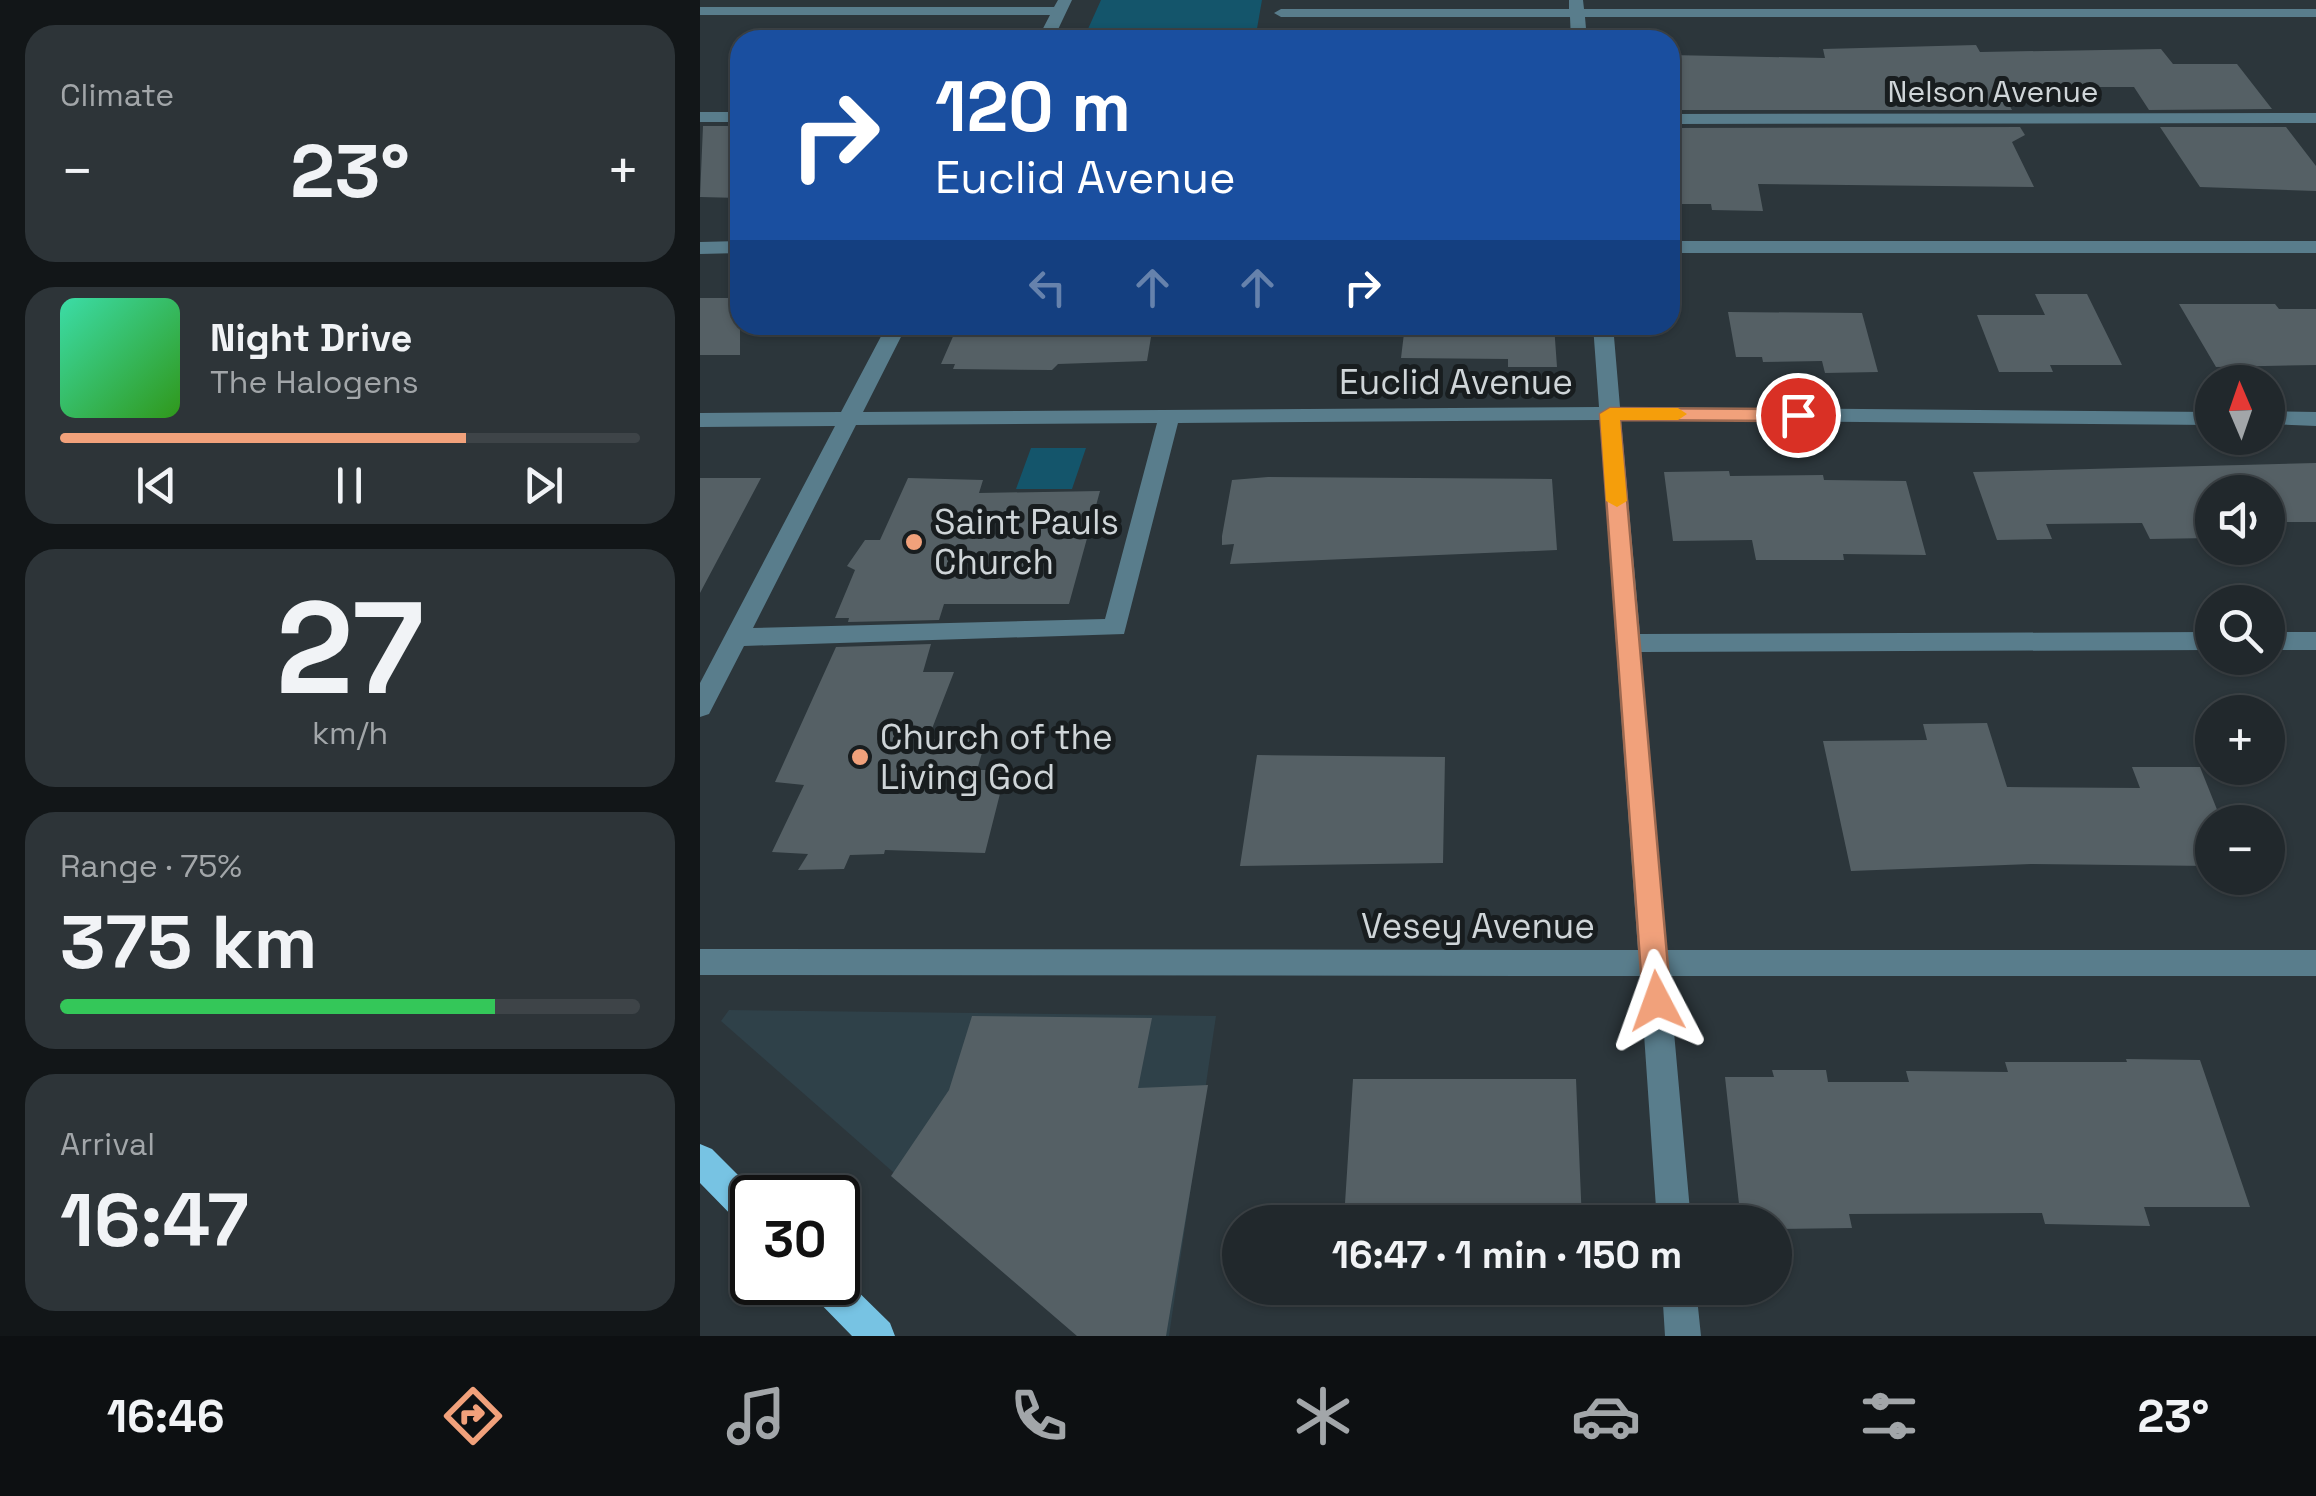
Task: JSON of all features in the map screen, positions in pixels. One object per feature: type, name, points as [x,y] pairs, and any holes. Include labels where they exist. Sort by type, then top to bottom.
[{"type":"main road","points":[[700,1160],[730,1190]]},
{"type":"main road","points":[[846,1305],[877,1336]]},
{"type":"street","points":[[700,12],[1062,6],[1049,30]]},
{"type":"street","points":[[1280,12],[1577,7],[2316,13]]},
{"type":"street","points":[[700,117],[730,117]]},
{"type":"street","name":"Nelson Avenue","points":[[1680,119],[2316,118]]},
{"type":"street","points":[[1680,247],[2316,246]]},
{"type":"street","points":[[700,248],[730,248]]},
{"type":"street","points":[[700,706],[892,335]]},
{"type":"street","points":[[1603,335],[1673,1205]]},
{"type":"street","name":"Euclid Avenue","points":[[700,420],[1610,414],[2195,418]]},
{"type":"street","points":[[736,637],[1115,628],[1168,416]]},
{"type":"street","points":[[2285,418],[2316,418]]},
{"type":"street","points":[[1628,643],[2195,640]]},
{"type":"street","points":[[2285,640],[2316,640]]},
{"type":"street","name":"Vesey Avenue","points":[[700,962],[2316,963]]},
{"type":"street","points":[[1681,1305],[1683,1336]]},
{"type":"shaded area","points":[[1101,0],[1262,0],[1257,30],[1088,30]]},
{"type":"shaded area","points":[[1031,448],[1086,448],[1072,489],[1016,489]]},
{"type":"shaded area","points":[[729,1010],[1216,1016],[1169,1336],[1080,1336],[721,1021]]},
{"type":"building","points":[[1976,45],[1980,52],[2161,49],[2173,64],[2237,64],[2272,109],[2149,110],[2134,87],[2052,87],[2000,88],[2012,110],[1680,110],[1680,55],[1825,58],[1823,49]]},
{"type":"building","points":[[703,126],[730,126],[730,198],[700,197]]},
{"type":"building","points":[[2020,127],[2025,135],[2012,142],[2034,187],[1758,184],[1763,211],[1712,210],[1711,204],[1680,204],[1680,128]]},
{"type":"building","points":[[2160,127],[2286,127],[2316,166],[2316,191],[2200,187]]},
{"type":"building","points":[[2035,294],[2087,294],[2122,365],[2050,365],[2053,372],[1999,372],[1977,315],[2045,315]]},
{"type":"building","points":[[700,298],[730,298],[730,335],[740,335],[740,355],[700,355]]},
{"type":"building","points":[[2179,304],[2275,304],[2279,309],[2316,309],[2316,365],[2215,365]]},
{"type":"building","points":[[1728,312],[1862,313],[1878,372],[1825,373],[1822,361],[1763,362],[1762,357],[1736,357]]},
{"type":"building","points":[[954,335],[1151,335],[1147,361],[1058,364],[1052,370],[953,369],[955,364],[941,364]]},
{"type":"building","points":[[1404,335],[1555,335],[1557,367],[1508,367],[1508,359],[1401,358]]},
{"type":"building","points":[[2316,463],[2316,522],[2285,522],[2285,475],[2195,475],[2195,538],[2150,539],[2142,523],[2046,524],[2052,539],[1997,540],[1973,472]]},
{"type":"building","points":[[1729,471],[1730,476],[1823,475],[1824,480],[1906,481],[1926,555],[1843,554],[1844,560],[1756,560],[1752,540],[1673,541],[1664,472]]},
{"type":"building","points":[[700,478],[761,478],[700,593]]},
{"type":"building","points":[[908,478],[983,480],[979,493],[1100,491],[1069,604],[944,604],[939,620],[848,622],[849,618],[835,618],[855,570],[847,566],[865,540],[880,540]]},
{"type":"building","points":[[1552,479],[1557,550],[1230,564],[1234,544],[1222,545],[1222,536],[1232,480]]},
{"type":"building","points":[[931,644],[923,672],[954,672],[928,739],[986,739],[977,770],[1006,770],[985,853],[885,850],[884,854],[850,855],[844,869],[798,870],[808,854],[772,852],[804,785],[775,782],[836,647]]},
{"type":"building","points":[[1987,723],[2007,787],[2140,788],[2132,767],[2195,767],[2195,785],[2207,785],[2215,805],[2195,805],[2195,866],[2031,864],[1851,871],[1823,741],[1927,740],[1923,724]]},
{"type":"building","points":[[1257,755],[1445,757],[1443,863],[1240,866]]},
{"type":"building","points":[[972,1016],[1152,1018],[1138,1088],[1208,1085],[1166,1336],[1077,1336],[891,1176],[949,1090]]},
{"type":"building","points":[[2126,1059],[2200,1060],[2250,1207],[2144,1207],[2150,1226],[2045,1224],[2042,1213],[1849,1214],[1852,1228],[1792,1229],[1792,1205],[1739,1205],[1725,1077],[1774,1077],[1772,1070],[1826,1070],[1828,1082],[1909,1082],[1906,1071],[2008,1072],[2005,1062],[2127,1062]]},
{"type":"building","points":[[1353,1079],[1576,1079],[1581,1205],[1345,1205]]},
{"type":"slow traffic","points":[[1617,501],[1610,414],[1678,414]]},
{"type":"place","name":"Saint Pauls Church","points":[[914,542]]},
{"type":"place","name":"Church of the Living God","points":[[860,757]]},
{"type":"route","points":[[1657,1001],[1610,414],[1798,415]]}]
